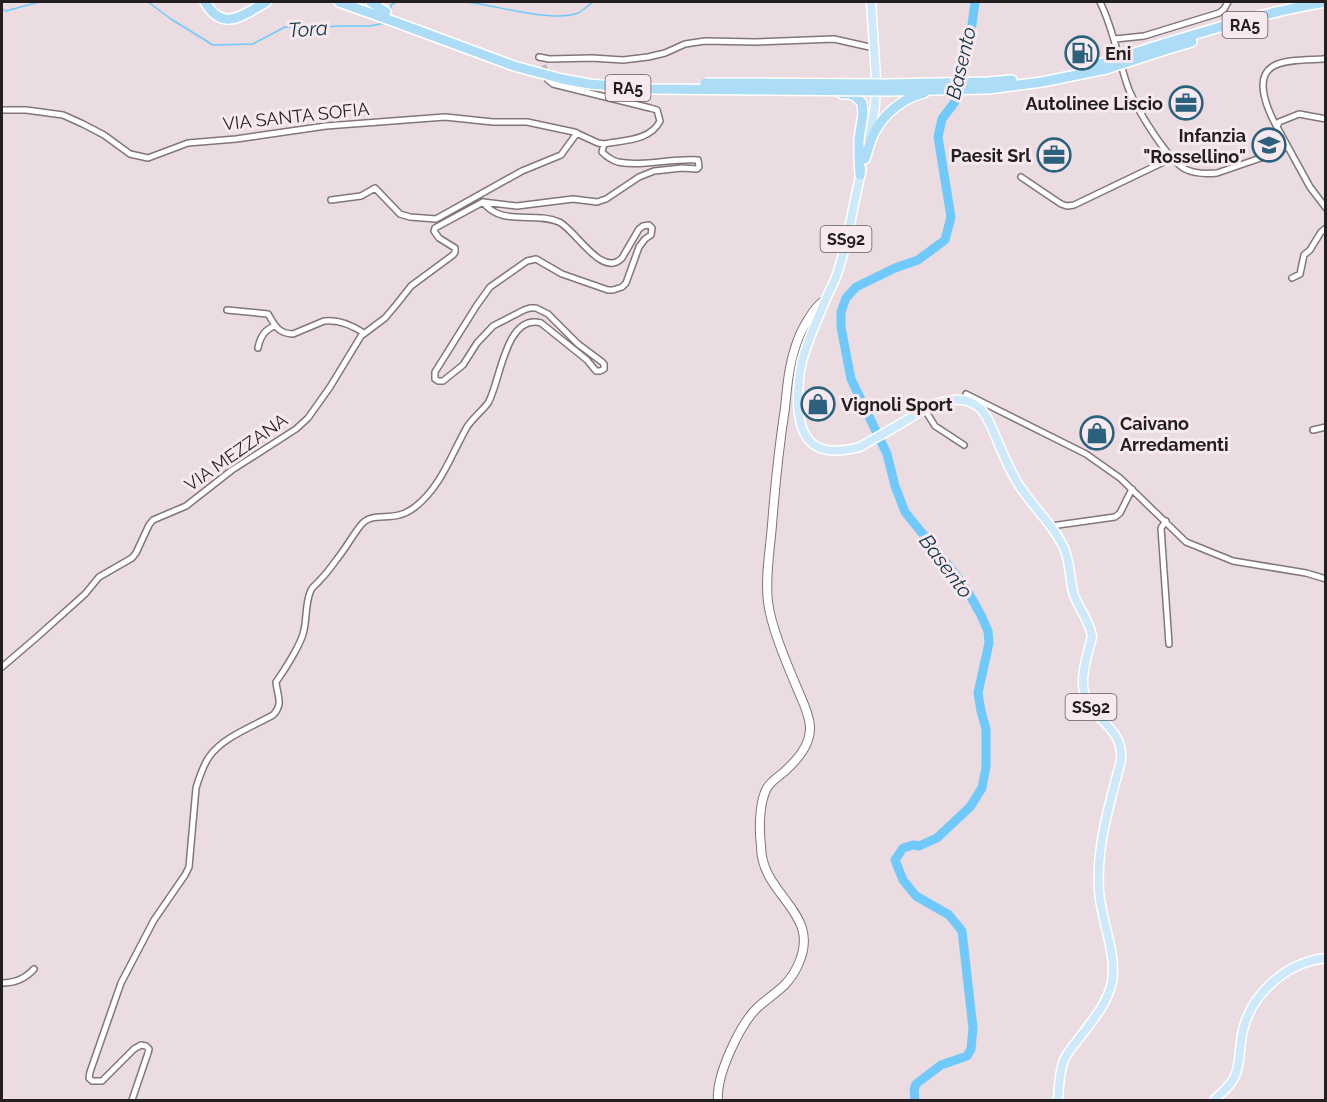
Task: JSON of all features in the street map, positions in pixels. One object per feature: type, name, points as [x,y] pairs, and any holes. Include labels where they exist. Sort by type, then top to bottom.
[{"type":"highway","points":[[204,2],[222,19],[235,19],[266,2]]},
{"type":"highway","points":[[209,2],[212,12]]},
{"type":"highway","name":"RA5","points":[[339,2],[372,7],[514,66],[562,79],[612,87],[765,90],[888,87]]},
{"type":"highway","name":"RA5","points":[[358,2],[517,61],[592,79],[651,83],[888,87],[1042,82],[1326,4]]},
{"type":"highway","points":[[865,159],[876,129],[889,113],[913,96],[936,87]]},
{"type":"highway","points":[[765,90],[790,94],[844,94],[856,97],[862,102],[863,114],[859,139],[860,176]]},
{"type":"main road","name":"SS92","points":[[871,2],[876,96],[865,159],[838,271],[800,369],[799,417],[803,433],[810,441],[824,449],[838,451],[860,447],[942,402],[958,400],[976,405],[989,420],[1012,474],[1058,536],[1067,555],[1074,595],[1088,622],[1092,637],[1083,675],[1084,693],[1093,710],[1116,735],[1121,755],[1101,839],[1098,865],[1101,907],[1113,969],[1112,981],[1097,1015],[1065,1057],[1061,1070],[1058,1101]]},
{"type":"main road","points":[[718,1101],[717,1089],[723,1068],[747,1021],[759,1006],[789,981],[804,949],[805,941],[800,923],[792,906],[769,876],[765,867],[761,848],[760,821],[765,792],[771,782],[792,765],[803,750],[810,734],[805,706],[773,623],[768,602],[768,580],[778,452],[792,363],[804,328],[825,300]]},
{"type":"main road","points":[[1214,1101],[1234,1079],[1240,1059],[1243,1030],[1251,1009],[1264,990],[1286,972],[1308,962],[1326,958]]},
{"type":"street","points":[[1100,2],[1115,39],[1130,90],[1143,115],[1172,158],[1187,170],[1207,174],[1217,173],[1281,151],[1287,146]]},
{"type":"street","points":[[1115,39],[1144,36],[1219,13],[1228,2]]},
{"type":"street","points":[[544,65],[541,58],[623,60],[648,57],[665,53],[684,44],[705,41],[834,39],[874,48]]},
{"type":"street","points":[[1326,58],[1274,65],[1266,74],[1262,92],[1287,146],[1310,187],[1326,208]]},
{"type":"street","points":[[483,202],[518,206],[573,199],[597,202],[606,199],[639,177],[654,171],[676,168],[697,169],[699,167],[698,160],[688,159],[632,163],[617,162],[607,158],[603,152],[604,144],[646,136],[656,128],[660,121],[657,110],[563,87],[548,80]]},
{"type":"street","name":"VIA SANTA SOFIA","points":[[2,110],[26,110],[63,115],[104,135],[130,154],[148,158],[188,143],[236,139],[326,126],[445,117],[493,122],[527,122],[577,134],[598,144],[604,144]]},
{"type":"street","points":[[1277,127],[1279,122],[1299,114],[1326,119]]},
{"type":"street","points":[[436,219],[522,171],[561,155],[577,134]]},
{"type":"street","points":[[1022,177],[1067,206],[1074,205],[1172,158]]},
{"type":"street","points":[[331,200],[361,196],[375,188],[400,214],[410,217],[453,219]]},
{"type":"street","points":[[132,1101],[148,1053],[149,1049],[146,1046],[141,1045],[134,1049],[102,1081],[92,1082],[89,1078],[113,1005],[121,983],[146,935],[189,867],[196,788],[209,757],[220,745],[273,715],[280,705],[276,682],[304,633],[308,599],[312,587],[340,556],[363,522],[374,517],[401,515],[414,507],[440,479],[469,425],[488,402],[504,353],[510,341],[523,326],[535,322],[541,323],[584,357],[596,371],[604,369],[602,362],[578,344],[548,315],[536,308],[530,308],[493,326],[477,342],[463,365],[443,381],[435,379],[435,372],[490,287],[527,261],[536,260],[562,274],[608,290],[618,289],[626,283],[639,247],[653,231],[649,225],[639,229],[622,258],[611,264],[601,260],[560,222],[507,216],[494,212],[483,202]]},
{"type":"street","name":"VIA MEZZANA","points":[[2,667],[85,594],[99,577],[132,558],[153,520],[186,506],[232,470],[289,435],[303,423],[330,387],[364,333],[391,311],[411,286],[453,255],[454,248],[439,238],[434,231],[438,225],[483,202]]},
{"type":"street","points":[[1292,278],[1300,274],[1304,255],[1326,228]]},
{"type":"street","points":[[227,310],[263,312],[284,333],[293,334],[324,321],[335,320],[364,333]]},
{"type":"street","points":[[258,348],[267,329],[275,326]]},
{"type":"street","points":[[966,394],[1086,453],[1120,477],[1186,542],[1233,561],[1306,573],[1326,579]]},
{"type":"street","points":[[925,410],[934,426],[964,445]]},
{"type":"street","points":[[1313,430],[1326,427]]},
{"type":"street","points":[[1051,526],[1116,517],[1132,489]]},
{"type":"street","points":[[1166,521],[1161,528],[1169,644]]},
{"type":"street","points":[[2,983],[26,977],[34,969]]},
{"type":"waterway","name":"Tora","points":[[2,9],[6,11],[39,2]]},
{"type":"waterway","name":"Tora","points":[[148,2],[213,45],[253,44],[285,27],[370,26],[385,23]]},
{"type":"waterway","name":"Tora","points":[[390,12],[391,5],[396,2]]},
{"type":"waterway","name":"Tora","points":[[466,2],[554,16],[578,13],[593,2]]},
{"type":"waterway","name":"Basento","points":[[915,1100],[916,1084],[941,1065],[967,1056],[971,1049],[973,1028],[962,931],[949,915],[916,896],[903,880],[895,860],[903,848],[919,846],[937,838],[970,807],[982,788],[986,767],[986,729],[978,693],[989,643],[988,631],[957,576],[905,512],[895,486],[887,454],[851,379],[841,327],[841,312],[846,298],[856,287],[895,268],[918,260],[945,240],[951,217],[938,137],[942,119],[957,99],[969,47],[975,2]]},
{"type":"tunnel","points":[[544,65],[547,76]]},
{"type":"place","name":"Eni","points":[[1082,53]]},
{"type":"place","name":"Autolinee Liscio","points":[[1186,103]]},
{"type":"place","name":"Infanzia \"Rossellino\"","points":[[1269,145]]},
{"type":"place","name":"Paesit Srl","points":[[1054,155]]},
{"type":"place","name":"Vignoli Sport","points":[[818,404]]},
{"type":"place","name":"Caivano Arredamenti","points":[[1097,433]]}]
